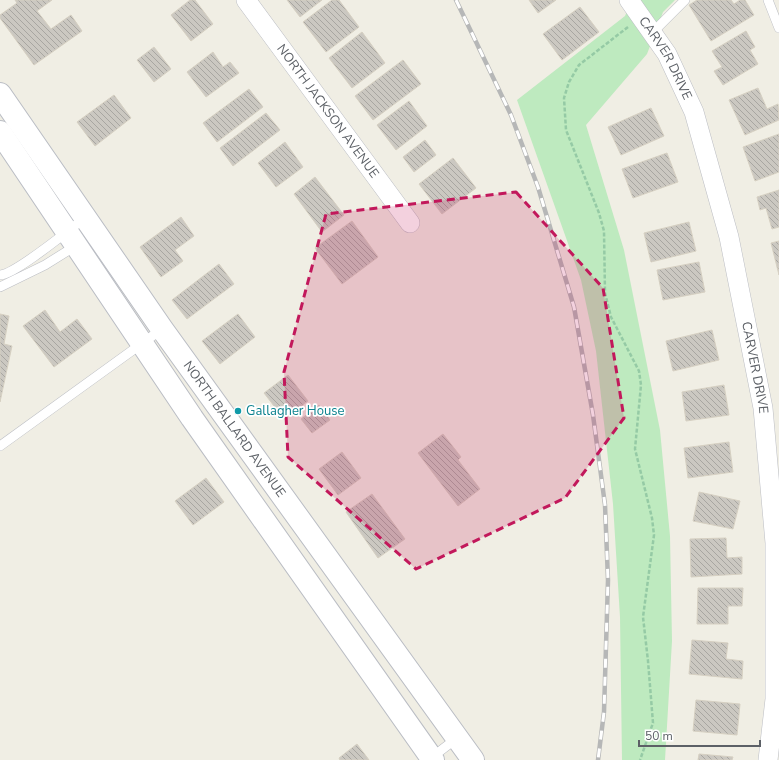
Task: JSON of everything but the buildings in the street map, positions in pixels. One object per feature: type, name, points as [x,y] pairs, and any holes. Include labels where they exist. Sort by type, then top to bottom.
[{"type":"main road","name":"NORTH BALLARD AVENUE","points":[[0,94],[162,329],[473,760]]},
{"type":"main road","name":"NORTH BALLARD AVENUE","points":[[0,132],[141,344],[431,759]]},
{"type":"street","name":"NORTH JACKSON AVENUE","points":[[246,0],[410,222]]},
{"type":"street","name":"CARVER DRIVE","points":[[633,6],[667,54],[694,112],[729,237],[763,408],[775,542],[776,717],[768,760]]},
{"type":"lane","points":[[652,32],[685,0]]},
{"type":"lane","points":[[768,0],[779,28]]},
{"type":"lane","points":[[3,280],[71,239],[91,225]]},
{"type":"lane","points":[[3,280],[46,265],[71,239],[91,225]]},
{"type":"lane","points":[[0,446],[162,329]]},
{"type":"lane","points":[[431,759],[457,738]]},
{"type":"path","points":[[633,6],[626,30],[579,65],[569,82],[564,98],[566,130],[599,213],[604,231],[605,294],[611,317],[639,371],[641,385],[635,449],[652,518],[654,535],[643,617],[653,724],[640,760]]},
{"type":"highlighted area","points":[[516,192],[603,288],[624,418],[565,498],[416,569],[288,457],[284,372],[326,214]]},
{"type":"green space","points":[[632,0],[675,0],[663,12],[647,54],[586,125],[624,250],[660,430],[670,536],[672,641],[665,760],[622,760],[620,617],[613,504],[596,351],[581,280],[517,100],[625,16]]},
{"type":"railway","points":[[456,0],[511,115],[538,187],[574,307],[593,415],[605,505],[608,580],[604,712],[598,760]]},
{"type":"place","name":"Gallagher House","points":[[238,411]]}]
